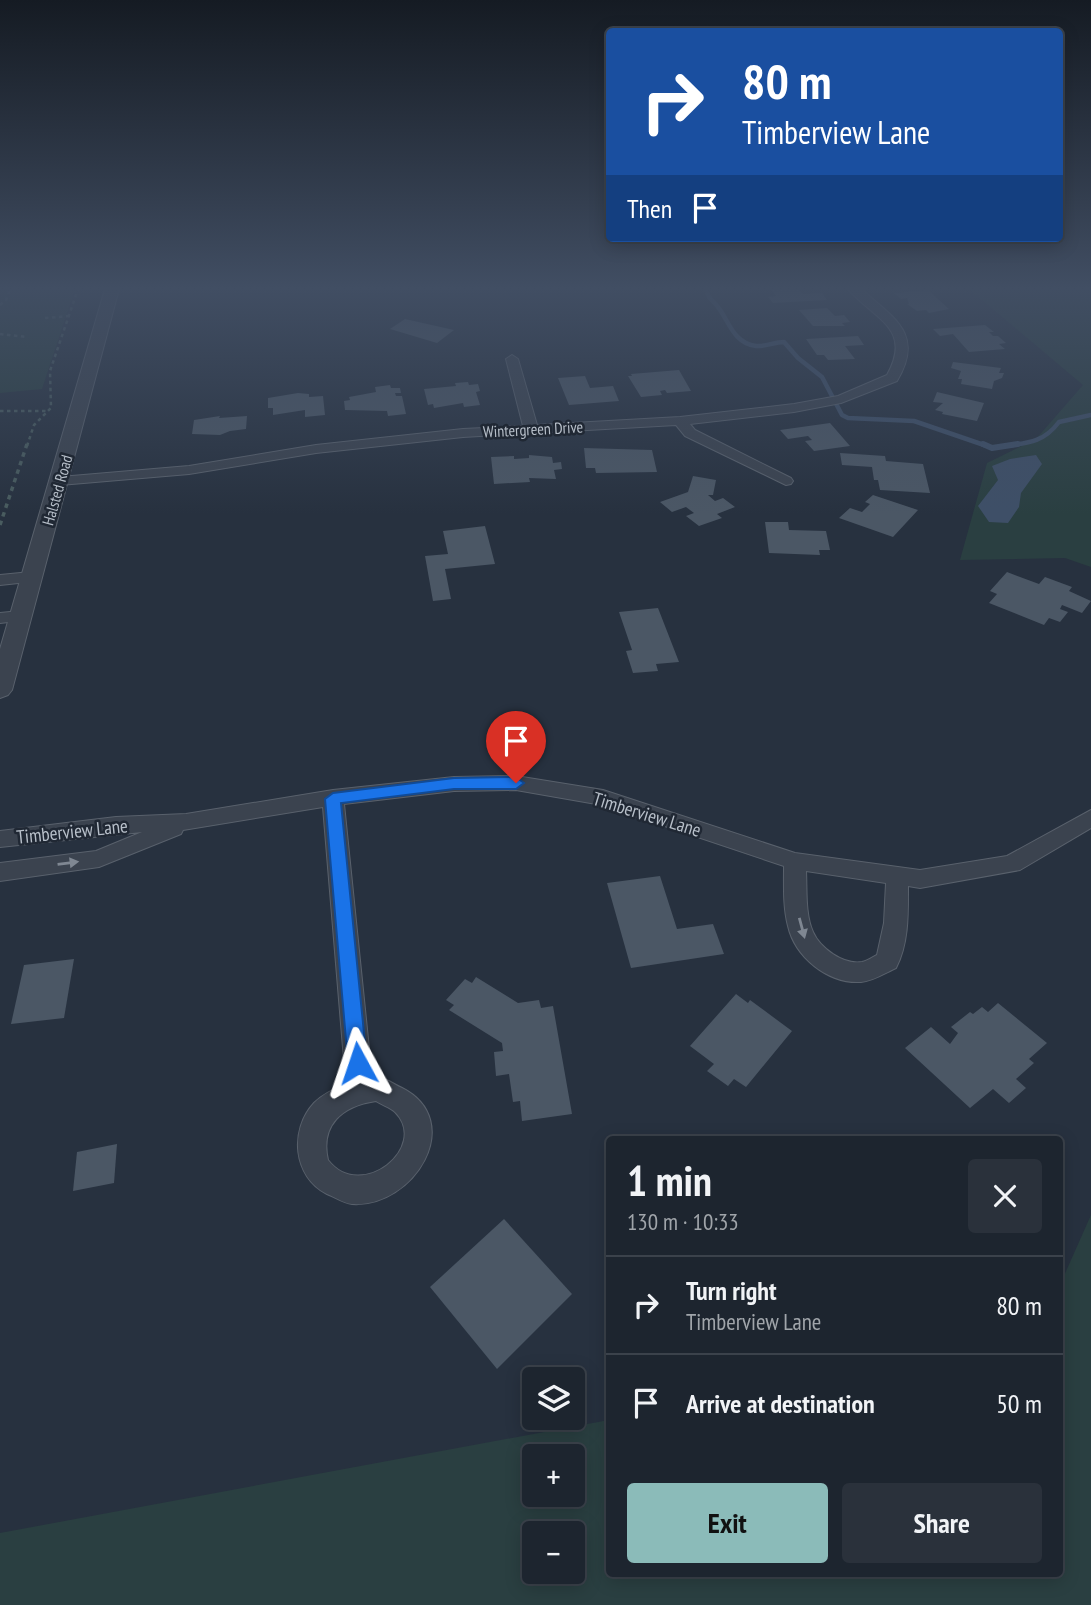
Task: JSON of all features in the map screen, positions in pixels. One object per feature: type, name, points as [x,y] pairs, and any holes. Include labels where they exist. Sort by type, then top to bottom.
[{"type":"street","name":"Halsted Road","points":[[0,690],[92,364]]},
{"type":"street","points":[[513,364],[531,430]]},
{"type":"street","name":"Wintergreen Drive","points":[[60,481],[189,470],[316,450],[463,433],[680,421],[841,399],[892,378],[899,364]]},
{"type":"street","points":[[680,421],[690,433],[786,481]]},
{"type":"street","points":[[0,580],[31,577]]},
{"type":"street","points":[[0,618],[20,616]]},
{"type":"street","name":"Timberview Lane","points":[[0,839],[116,825],[186,822],[333,799],[454,784],[516,783],[603,798],[795,861],[920,879],[1012,864],[1091,818]]},
{"type":"street","points":[[333,799],[360,1090]]},
{"type":"street","name":"Timberview Lane","points":[[0,872],[99,859],[186,822]]},
{"type":"street","points":[[795,861],[800,930],[808,946],[821,960],[842,969],[864,972],[888,961],[896,923],[897,876]]},
{"type":"path","points":[[0,525],[34,425],[51,408],[50,371],[53,364]]},
{"type":"path","points":[[0,411],[47,411]]},
{"type":"green space","points":[[0,364],[50,364],[42,389],[0,393]]},
{"type":"green space","points":[[1058,364],[1091,364],[1091,567],[1065,558],[960,560],[987,463],[1036,439],[1083,385]]},
{"type":"green space","points":[[1091,1215],[1091,1605],[0,1605],[0,1533],[555,1430],[585,1430],[585,1424],[606,1421],[606,1577],[1063,1577],[1063,1278]]},
{"type":"water","points":[[1036,455],[1042,464],[1021,493],[1019,507],[1008,523],[989,522],[978,506],[998,480],[992,466],[1010,459]]},
{"type":"building","points":[[952,364],[968,364],[1001,368],[999,373],[1004,373],[1002,378],[994,381],[992,389],[961,384],[962,379],[958,379],[961,371],[951,368]]},
{"type":"building","points":[[679,370],[691,391],[667,393],[665,390],[660,391],[662,395],[641,397],[628,376],[632,376],[631,374]]},
{"type":"building","points":[[585,376],[590,388],[613,386],[619,401],[569,405],[558,378]]},
{"type":"building","points":[[468,382],[469,385],[478,384],[480,391],[476,392],[480,405],[464,407],[463,403],[434,408],[433,404],[428,405],[424,389]]},
{"type":"building","points":[[390,385],[391,388],[400,388],[401,393],[395,393],[396,396],[402,396],[406,414],[388,416],[387,411],[345,410],[344,401],[350,400],[349,397],[376,392],[375,387]]},
{"type":"building","points":[[937,392],[984,403],[977,421],[935,410],[943,403],[933,402]]},
{"type":"building","points":[[309,394],[309,397],[323,396],[325,415],[305,417],[305,410],[273,415],[273,408],[268,408],[268,398]]},
{"type":"building","points":[[220,416],[219,418],[247,416],[246,429],[220,435],[192,434],[194,420]]},
{"type":"building","points":[[830,423],[850,446],[814,451],[805,441],[812,440],[808,436],[788,439],[780,430]]},
{"type":"building","points":[[584,448],[652,450],[657,472],[596,473],[595,468],[586,468]]},
{"type":"building","points":[[840,453],[885,456],[886,461],[923,464],[930,493],[880,490],[878,480],[874,480],[872,467],[842,465]]},
{"type":"building","points":[[529,455],[552,457],[553,463],[561,462],[562,469],[554,470],[556,479],[529,478],[530,482],[494,484],[491,457],[514,456],[514,459],[529,458]]},
{"type":"building","points":[[693,476],[716,480],[713,495],[708,495],[715,501],[723,498],[735,507],[717,514],[722,518],[699,526],[686,516],[694,513],[686,507],[672,512],[660,502],[688,492]]},
{"type":"building","points":[[873,495],[918,510],[893,537],[839,518],[850,508],[862,512],[870,504],[865,502]]},
{"type":"building","points":[[765,522],[788,522],[789,530],[826,531],[830,550],[819,550],[820,555],[769,553]]},
{"type":"building","points":[[485,526],[495,564],[445,569],[451,599],[433,601],[425,556],[448,554],[443,531]]},
{"type":"building","points":[[1007,572],[1039,584],[1045,577],[1072,587],[1069,591],[1091,601],[1082,613],[1062,605],[1060,609],[1068,612],[1060,622],[1049,618],[1044,625],[989,603],[997,594],[990,591]]},
{"type":"building","points":[[658,608],[679,662],[656,664],[658,671],[633,673],[626,651],[632,650],[619,612]]},
{"type":"building","points":[[660,876],[677,929],[713,924],[724,954],[631,968],[607,883]]},
{"type":"building","points":[[74,959],[64,1018],[11,1024],[24,965]]},
{"type":"building","points":[[476,977],[518,1003],[539,1000],[541,1008],[553,1006],[572,1114],[522,1121],[520,1101],[513,1102],[509,1074],[496,1076],[494,1052],[503,1051],[502,1043],[449,1010],[454,1005],[446,1000],[465,979],[472,983]]},
{"type":"building","points":[[736,994],[748,1003],[750,1000],[792,1031],[746,1087],[734,1079],[728,1086],[707,1071],[714,1064],[690,1046]]},
{"type":"building","points":[[998,1003],[1047,1043],[1029,1059],[1034,1063],[1016,1079],[1026,1088],[1009,1103],[993,1089],[970,1108],[905,1048],[931,1027],[950,1044],[958,1033],[951,1027],[970,1012],[973,1014],[982,1007],[988,1012]]},
{"type":"building","points":[[117,1144],[114,1183],[73,1191],[77,1152]]},
{"type":"building","points":[[504,1219],[572,1294],[497,1369],[430,1287]]},
{"type":"waterway","points":[[805,364],[822,377],[842,415],[848,418],[914,421],[987,446]]},
{"type":"waterway","points":[[1005,446],[1042,438],[1059,422],[1091,415]]},
{"type":"waterway","points":[[983,444],[992,448],[1005,446]]},
{"type":"waterway","points":[[1005,446],[1018,444]]},
{"type":"route","points":[[358,1063],[333,799],[454,784],[516,783]]}]
